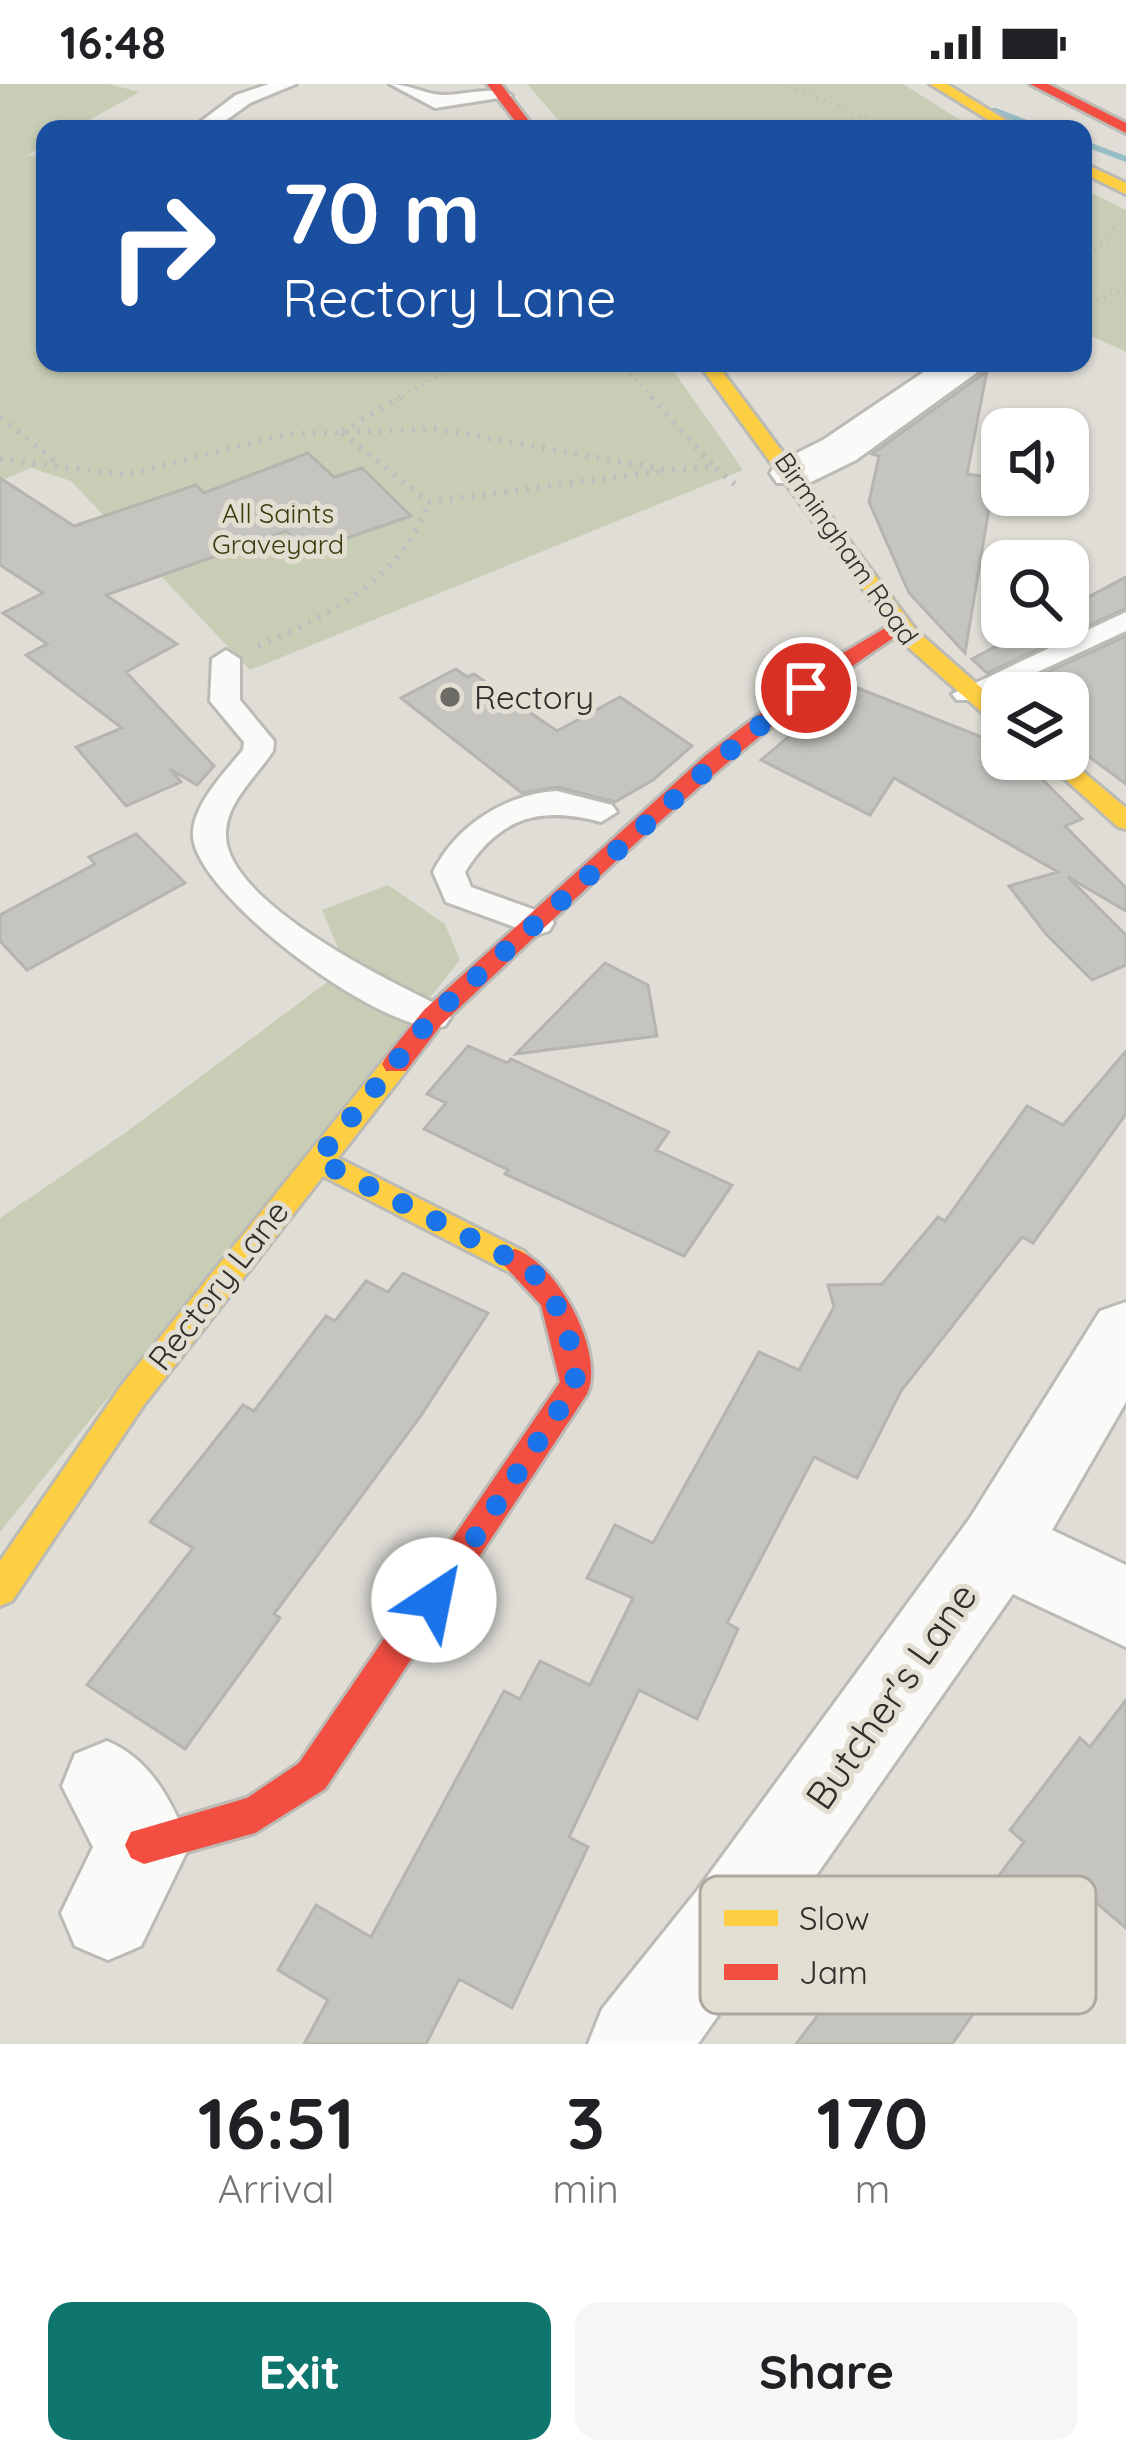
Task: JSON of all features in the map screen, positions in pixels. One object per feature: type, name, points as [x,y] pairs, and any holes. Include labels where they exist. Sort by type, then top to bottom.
[{"type":"main road","points":[[937,84],[998,120]]},
{"type":"main road","points":[[1037,84],[1126,128]]},
{"type":"main road","points":[[498,90],[521,120]]},
{"type":"main road","points":[[1092,172],[1126,189]]},
{"type":"main road","name":"Birmingham Road","points":[[714,372],[793,473],[897,627],[981,704]]},
{"type":"main road","name":"Rectory Lane","points":[[0,1590],[132,1396],[433,1016],[712,765],[838,662],[897,627]]},
{"type":"main road","points":[[1079,780],[1124,817]]},
{"type":"main road","points":[[120,1848],[249,1818],[290,1797],[312,1776],[576,1384],[566,1320],[531,1269],[317,1160]]},
{"type":"street","points":[[793,473],[834,458],[926,385],[951,372]]},
{"type":"street","name":"Butcher's Lane","points":[[764,1876],[999,1544],[1126,1334]]},
{"type":"street","points":[[999,1544],[1126,1607]]},
{"type":"street","name":"Butcher's Lane","points":[[637,2044],[700,1963]]},
{"type":"lane","points":[[214,120],[243,99],[287,84]]},
{"type":"lane","points":[[399,84],[435,102],[498,90]]},
{"type":"lane","points":[[967,694],[1126,620]]},
{"type":"lane","points":[[226,659],[226,701],[260,741],[258,751],[220,802],[208,834],[213,863],[225,880],[303,941],[381,994],[433,1016]]},
{"type":"lane","points":[[537,923],[458,894],[449,872],[455,860],[527,801],[571,800],[602,812]]},
{"type":"path","points":[[782,84],[872,120]]},
{"type":"path","points":[[1092,252],[1112,237],[1113,226],[1101,216]]},
{"type":"path","points":[[1092,302],[1126,288]]},
{"type":"path","points":[[340,432],[446,372]]},
{"type":"path","points":[[628,372],[714,467],[747,496]]},
{"type":"path","points":[[0,417],[56,462]]},
{"type":"path","points":[[0,458],[128,475],[287,434],[436,429],[668,470]]},
{"type":"path","points":[[340,432],[430,502],[714,467]]},
{"type":"path","points":[[226,659],[287,634],[372,579],[408,550],[425,522],[430,502]]},
{"type":"green space","name":"All Saints Graveyard","points":[[0,84],[108,84],[140,92],[89,120],[36,120],[36,150],[27,155],[36,157],[36,372],[674,372],[743,470],[250,670],[71,481],[31,468],[0,481]]},
{"type":"green space","points":[[527,84],[903,84],[960,120],[558,120]]},
{"type":"green space","points":[[1092,193],[1126,210],[1126,352],[1092,336]]},
{"type":"green space","points":[[388,885],[445,924],[460,960],[0,1532],[0,1218],[125,1133],[326,983],[342,958],[322,910]]},
{"type":"building","points":[[987,372],[967,474],[981,476],[981,516],[988,516],[965,653],[909,593],[869,502],[879,456],[872,454]]},
{"type":"building","points":[[308,453],[334,477],[362,468],[411,516],[307,552],[286,531],[106,595],[177,644],[126,672],[214,766],[197,785],[170,769],[181,782],[126,806],[76,747],[122,728],[26,655],[47,644],[3,613],[43,593],[0,565],[0,478],[74,526],[196,485],[204,493]]},
{"type":"building","points":[[1126,577],[1126,608],[1089,625],[1089,597]]},
{"type":"building","points":[[1126,636],[1126,784],[1089,757],[1089,672],[1048,672]]},
{"type":"building","points":[[993,648],[1040,648],[989,672],[972,659]]},
{"type":"building","points":[[456,669],[467,677],[474,674],[557,731],[620,697],[692,746],[653,780],[615,802],[558,787],[522,793],[401,698]]},
{"type":"building","points":[[850,685],[981,737],[981,780],[1043,780],[1082,819],[1065,826],[1126,888],[1126,911],[1068,877],[1126,935],[1126,965],[1092,980],[1046,934],[1009,886],[1058,872],[894,778],[870,815],[761,760]]},
{"type":"building","points":[[136,834],[185,883],[27,970],[0,941],[0,915],[95,864],[89,857]]},
{"type":"building","points":[[605,963],[648,985],[657,1036],[516,1054]]},
{"type":"building","points":[[468,1046],[507,1063],[511,1059],[669,1132],[656,1150],[732,1185],[684,1256],[505,1174],[508,1170],[424,1129],[446,1103],[427,1094]]},
{"type":"building","points":[[1126,1051],[1126,1114],[1033,1243],[1022,1237],[901,1391],[857,1478],[814,1457],[727,1623],[738,1629],[697,1719],[639,1690],[569,1837],[588,1847],[512,2008],[459,1979],[426,2044],[304,2044],[328,2000],[278,1970],[316,1905],[371,1937],[504,1691],[520,1699],[540,1661],[590,1685],[633,1598],[587,1578],[615,1525],[653,1543],[759,1352],[799,1370],[834,1307],[828,1285],[882,1284],[938,1217],[945,1221],[1027,1106],[1063,1125]]},
{"type":"building","points":[[403,1273],[488,1313],[420,1417],[274,1614],[280,1618],[185,1749],[87,1685],[193,1548],[150,1522],[243,1405],[254,1411],[326,1316],[335,1321],[366,1281],[388,1292]]},
{"type":"building","points":[[1126,1700],[1126,1928],[1096,1903],[1096,1876],[999,1876],[1024,1842],[1010,1830],[1080,1738],[1090,1747]]},
{"type":"building","points":[[819,2014],[973,2014],[952,2044],[796,2044]]},
{"type":"waterway","points":[[993,110],[1020,120]]},
{"type":"waterway","points":[[1092,146],[1126,159]]},
{"type":"traffic: slow","points":[[937,84],[998,120]]},
{"type":"traffic: slow","points":[[1092,172],[1126,189]]},
{"type":"traffic: slow","points":[[714,372],[908,635],[981,699]]},
{"type":"traffic: slow","points":[[1078,780],[1126,821]]},
{"type":"traffic: slow","points":[[0,1590],[132,1396],[396,1064]]},
{"type":"traffic: slow","points":[[317,1160],[515,1261]]},
{"type":"traffic: jam","points":[[494,84],[521,120]]},
{"type":"traffic: jam","points":[[1037,84],[1126,129]]},
{"type":"traffic: jam","points":[[396,1064],[433,1017],[656,810],[773,712],[897,627]]},
{"type":"traffic: jam","points":[[144,1845],[255,1814],[312,1776],[576,1384],[566,1331],[553,1298],[531,1271],[515,1261]]},
{"type":"place","name":"Rectory","points":[[450,697]]},
{"type":"route","points":[[434,1600],[576,1384],[566,1320],[531,1269],[317,1160],[433,1016],[712,765],[806,688]]}]
